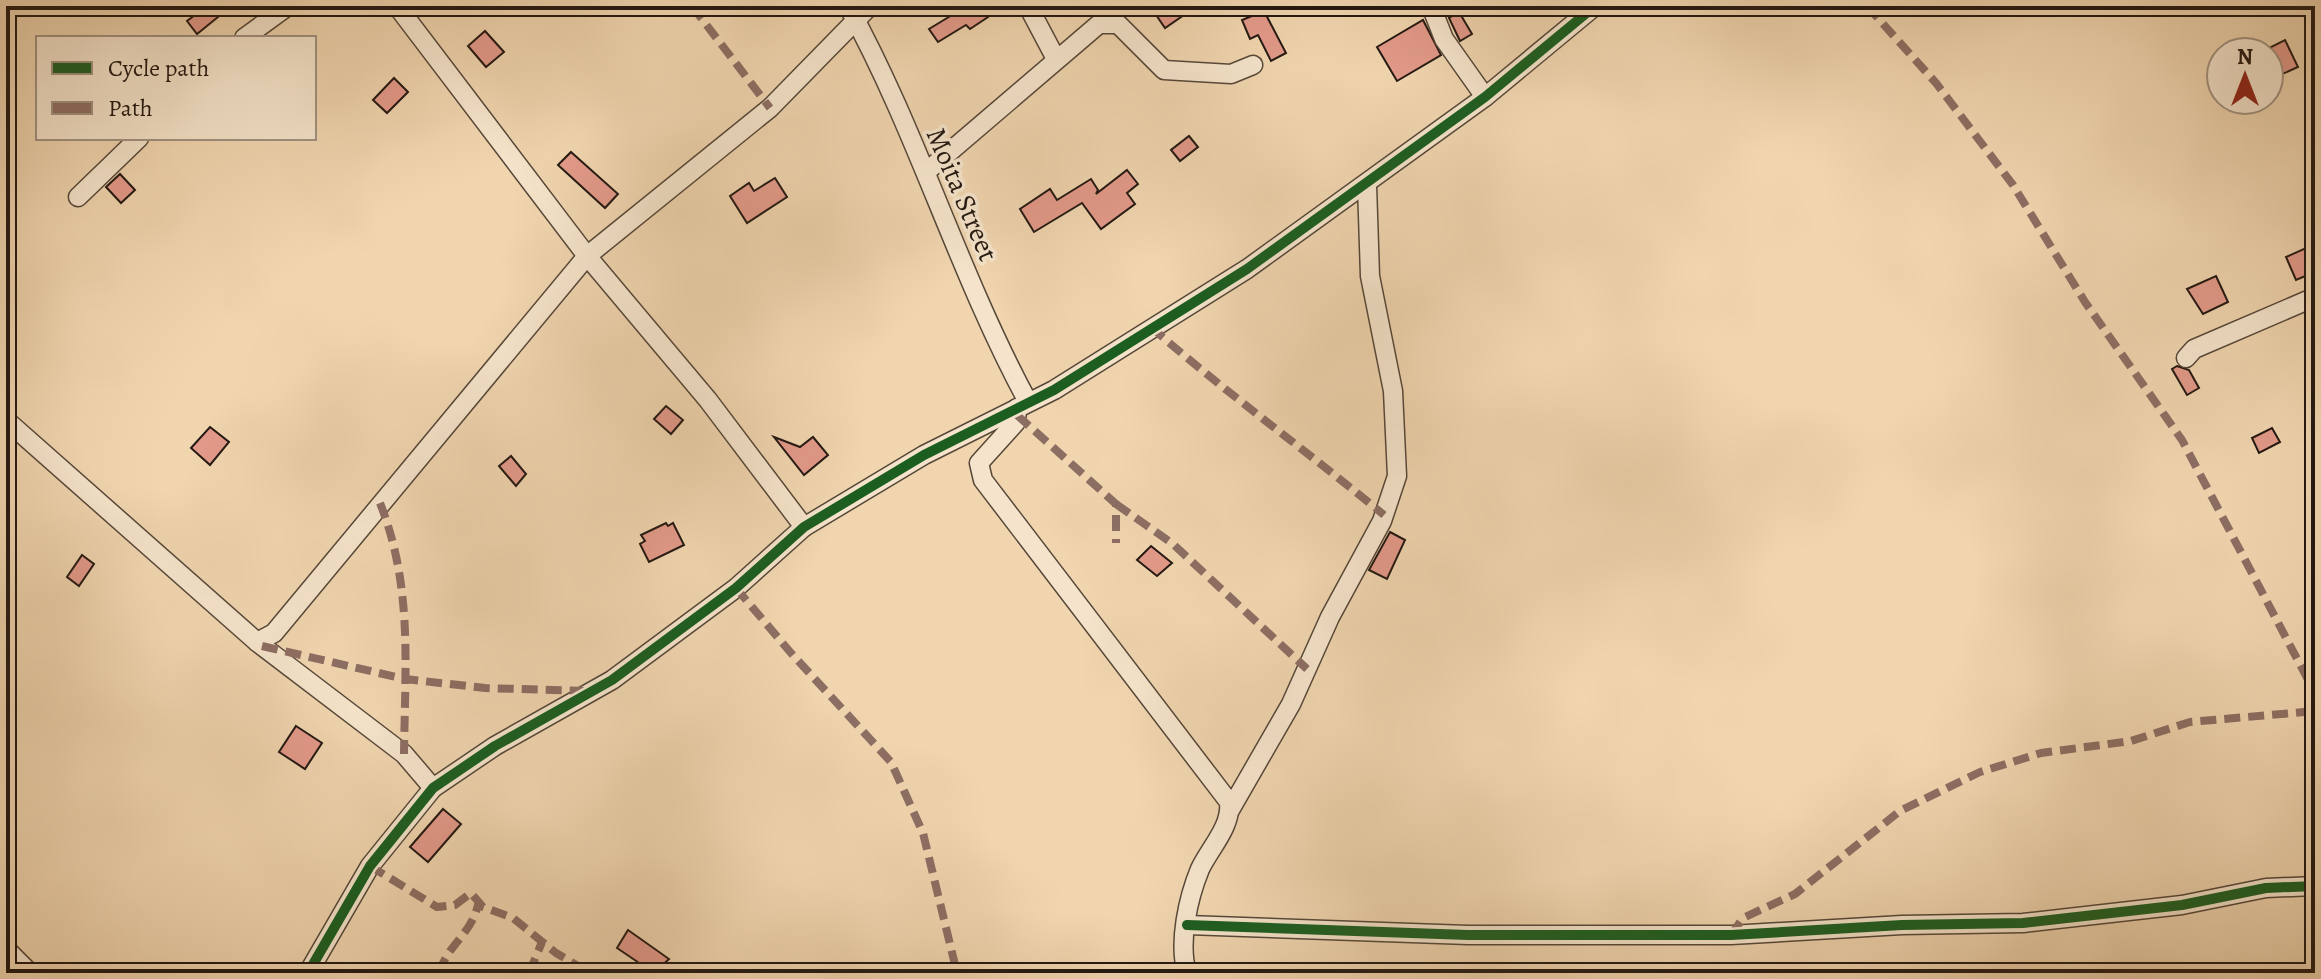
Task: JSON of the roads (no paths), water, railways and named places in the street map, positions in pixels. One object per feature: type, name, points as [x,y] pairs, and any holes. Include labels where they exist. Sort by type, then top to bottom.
[{"type":"street","points":[[247,36],[288,6]]},
{"type":"street","points":[[397,6],[587,256],[708,400],[804,527]]},
{"type":"street","points":[[257,642],[274,633],[587,256],[770,108],[852,13],[870,6]]},
{"type":"street","points":[[1028,6],[1056,59]]},
{"type":"street","points":[[1431,6],[1444,39],[1485,97]]},
{"type":"street","points":[[308,973],[370,866],[433,788],[495,746],[612,680],[736,588],[804,527],[924,455],[1022,405],[1247,269],[1485,97],[1595,6]]},
{"type":"street","name":"Moita Street","points":[[852,13],[926,172],[1022,405]]},
{"type":"street","points":[[926,172],[1089,29],[1113,22],[1164,70],[1231,74],[1253,65]]},
{"type":"street","points":[[78,197],[137,140]]},
{"type":"street","points":[[1187,973],[1184,945],[1192,891],[1230,810],[1291,704],[1330,617],[1382,521],[1397,476],[1393,391],[1370,276],[1367,185]]},
{"type":"street","points":[[2186,358],[2194,349],[2315,297]]},
{"type":"street","points":[[1022,405],[1016,422],[979,463],[983,480],[1229,802],[1230,810]]},
{"type":"street","points":[[6,420],[257,642],[404,754],[433,788]]},
{"type":"street","points":[[1187,925],[1468,935],[1731,935],[1902,925],[2023,923],[2182,905],[2266,888],[2315,886]]},
{"type":"street","points":[[6,949],[30,973]]}]
